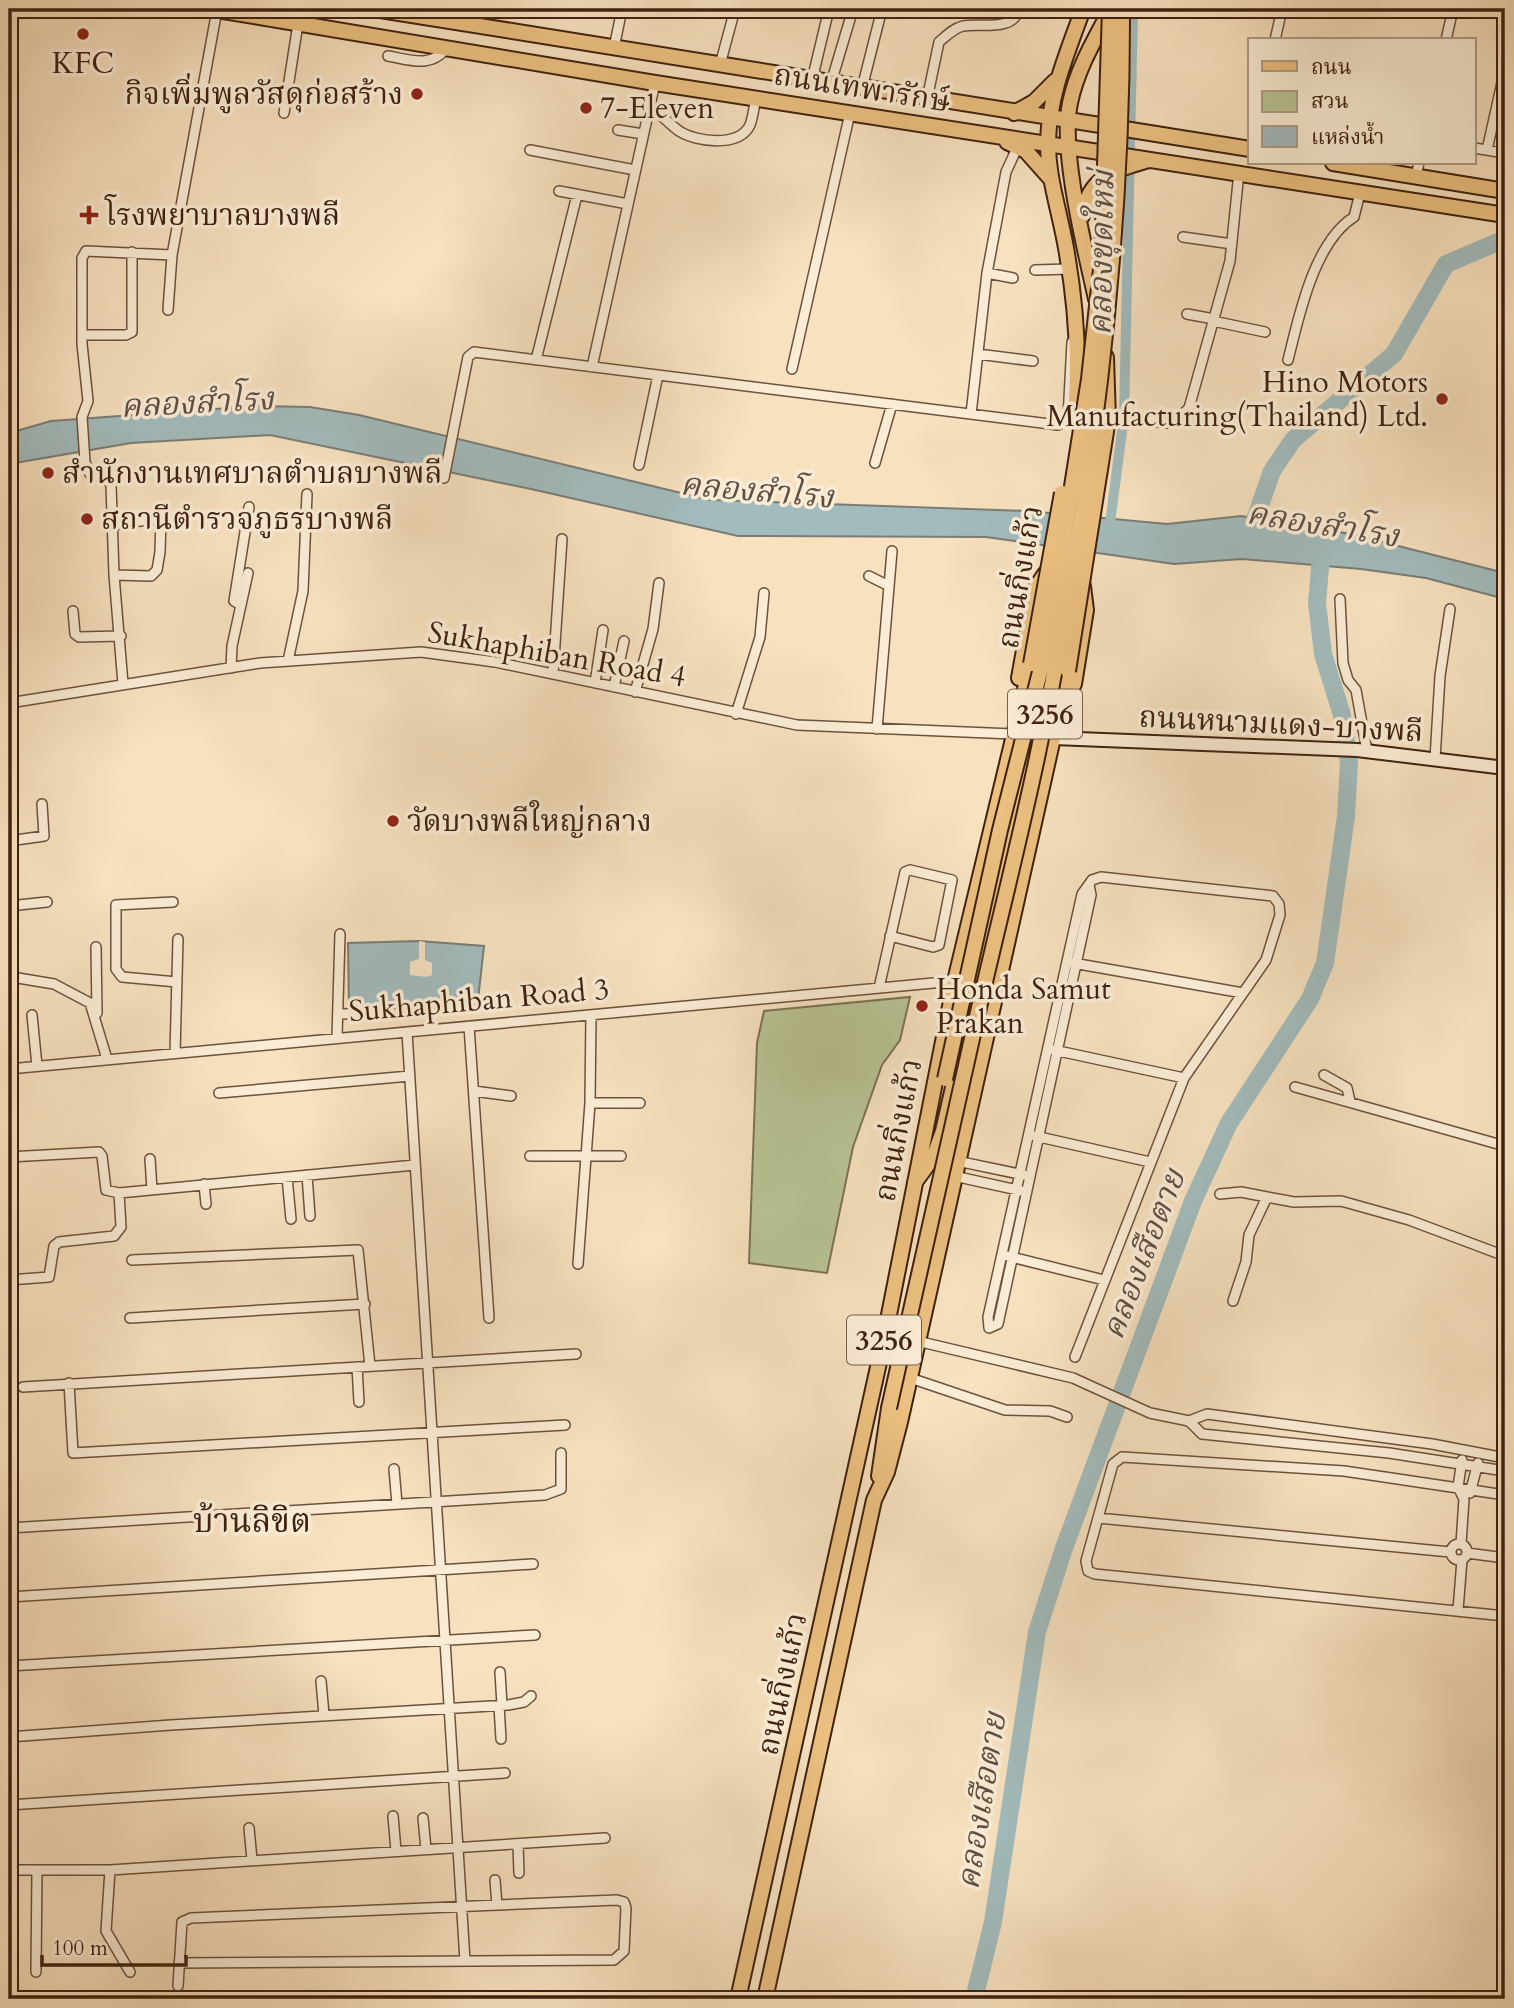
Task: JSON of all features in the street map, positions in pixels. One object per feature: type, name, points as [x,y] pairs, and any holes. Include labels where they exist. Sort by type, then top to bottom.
[{"type":"main road","name":"ถนนเทพารักษ์","points":[[211,9],[655,83],[1154,158],[1505,215]]},
{"type":"main road","name":"ถนนเทพารักษ์","points":[[374,9],[1248,149]]},
{"type":"main road","name":"3256","points":[[1048,143],[1055,81],[1083,9]]},
{"type":"main road","name":"3256","points":[[1076,147],[1068,121],[1073,92],[1091,46],[1111,9]]},
{"type":"main road","name":"3256","points":[[926,1166],[1000,830],[1047,644],[1089,379],[1102,260],[1111,9]]},
{"type":"main road","name":"3256","points":[[877,1490],[889,1408],[1038,751],[1070,584],[1099,399],[1111,290],[1120,154],[1122,9]]},
{"type":"main road","points":[[1014,113],[1034,102],[1055,81]]},
{"type":"main road","points":[[1073,92],[1088,124]]},
{"type":"main road","points":[[986,133],[1018,146],[1051,178]]},
{"type":"main road","name":"ถนนกิ่งแก้ว","points":[[738,1999],[884,1340],[955,981],[1028,680],[1075,414],[1077,332],[1069,268],[1051,178],[1048,143]]},
{"type":"main road","name":"ถนนกิ่งแก้ว","points":[[765,1999],[877,1490],[889,1464],[910,1378],[1058,720],[1112,417],[1104,338],[1081,228],[1076,147]]},
{"type":"main road","points":[[1081,228],[1088,194],[1102,177],[1116,169],[1154,158]]},
{"type":"main road","points":[[1345,164],[1418,170],[1505,191]]},
{"type":"main road","points":[[1017,718],[1019,676],[1033,596],[1037,584],[1045,574],[1078,580],[1085,591],[1086,610],[1072,694],[1058,720]]},
{"type":"main road","name":"3256","points":[[913,1184],[926,1166],[943,1130],[1033,739],[1028,680]]},
{"type":"main road","name":"ถนนหนามแดง-บางพลี","points":[[1054,738],[1335,749],[1505,768]]},
{"type":"street","points":[[168,310],[172,256],[217,9]]},
{"type":"street","points":[[470,25],[473,9]]},
{"type":"street","points":[[614,48],[622,9]]},
{"type":"street","points":[[720,65],[734,9]]},
{"type":"street","points":[[812,80],[829,9]]},
{"type":"street","points":[[831,83],[853,9]]},
{"type":"street","points":[[862,88],[882,9]]},
{"type":"street","points":[[927,99],[939,42],[963,26],[1006,23],[1017,15],[1019,9]]},
{"type":"street","points":[[1275,38],[1282,9]]},
{"type":"street","points":[[1446,38],[1453,9]]},
{"type":"street","points":[[284,113],[298,24]]},
{"type":"street","points":[[388,56],[429,62],[437,59],[446,49]]},
{"type":"street","points":[[1487,150],[1505,69]]},
{"type":"street","points":[[592,367],[655,83]]},
{"type":"street","points":[[649,106],[686,134],[716,141],[739,136],[750,127],[755,98]]},
{"type":"street","points":[[792,369],[850,113]]},
{"type":"street","points":[[618,130],[643,134]]},
{"type":"street","points":[[971,414],[987,273],[1006,172],[1018,146]]},
{"type":"street","points":[[1476,148],[1505,153]]},
{"type":"street","points":[[530,150],[635,170]]},
{"type":"street","points":[[1112,417],[1166,423],[1176,421],[1189,408],[1232,244],[1239,172]]},
{"type":"street","points":[[559,191],[628,204]]},
{"type":"street","points":[[1288,359],[1303,302],[1320,255],[1343,223],[1354,217],[1360,193]]},
{"type":"street","points":[[536,360],[577,195]]},
{"type":"street","points":[[1183,237],[1232,244]]},
{"type":"street","points":[[122,684],[110,481],[90,474],[85,462],[82,417],[88,401],[82,335],[82,258],[86,251],[172,256]]},
{"type":"street","points":[[82,335],[126,335],[132,332],[132,252]]},
{"type":"street","points":[[1035,270],[1069,268]]},
{"type":"street","points":[[987,273],[1013,278]]},
{"type":"street","points":[[1187,314],[1265,332]]},
{"type":"street","points":[[444,478],[470,354],[1058,425],[1064,423],[1068,413],[1070,350],[1077,332]]},
{"type":"street","points":[[978,354],[1033,361]]},
{"type":"street","points":[[639,465],[658,375]]},
{"type":"street","points":[[875,463],[892,404]]},
{"type":"street","points":[[288,661],[303,591],[307,494]]},
{"type":"street","points":[[241,606],[234,601],[249,508]]},
{"type":"street","points":[[112,525],[161,517],[157,570],[151,576],[114,575]]},
{"type":"street","points":[[553,674],[562,539]]},
{"type":"street","points":[[877,729],[892,551]]},
{"type":"street","points":[[231,667],[248,573]]},
{"type":"street","points":[[869,576],[889,586]]},
{"type":"street","points":[[635,692],[653,629],[659,583]]},
{"type":"street","points":[[736,714],[760,637],[764,593]]},
{"type":"street","points":[[1340,599],[1343,663],[1348,680],[1356,690],[1362,751]]},
{"type":"street","points":[[1435,759],[1440,676],[1450,609]]},
{"type":"street","points":[[74,611],[75,634],[79,637],[121,636]]},
{"type":"street","points":[[595,683],[603,630]]},
{"type":"street","points":[[614,687],[624,641]]},
{"type":"street","name":"Sukhaphiban Road 4","points":[[9,703],[231,667],[429,652],[553,674],[797,725],[1013,734]]},
{"type":"street","points":[[9,841],[44,836],[42,804]]},
{"type":"street","points":[[879,988],[890,936],[905,872],[910,870],[952,880],[939,945],[933,947],[890,936]]},
{"type":"street","points":[[1022,1191],[1002,1255],[988,1317],[989,1328],[998,1324],[1025,1175],[1072,962],[1091,895],[1089,885],[1092,880],[1101,877],[1273,895],[1279,904],[1280,915],[1270,949],[1184,1078],[1075,1357]]},
{"type":"street","points":[[9,906],[47,902]]},
{"type":"street","points":[[173,902],[116,905],[116,969],[122,977],[177,982]]},
{"type":"street","points":[[337,1037],[340,934]]},
{"type":"street","points":[[175,1052],[178,939]]},
{"type":"street","points":[[96,947],[97,1018]]},
{"type":"street","points":[[1072,962],[1243,993]]},
{"type":"street","points":[[12,977],[44,981],[66,989],[90,1003],[97,1018],[107,1059]]},
{"type":"street","name":"Sukhaphiban Road 3","points":[[9,1069],[955,981]]},
{"type":"street","points":[[338,1014],[392,1013]]},
{"type":"street","points":[[32,1015],[37,1066]]},
{"type":"street","points":[[578,1264],[590,1103],[591,1015]]},
{"type":"street","points":[[469,1026],[489,1318]]},
{"type":"street","points":[[407,1032],[464,1961]]},
{"type":"street","points":[[1054,1050],[1184,1078]]},
{"type":"street","points":[[219,1093],[410,1076]]},
{"type":"street","points":[[1324,1076],[1347,1088],[1350,1101]]},
{"type":"street","points":[[1295,1087],[1505,1146]]},
{"type":"street","points":[[474,1091],[511,1096]]},
{"type":"street","points":[[590,1103],[640,1103]]},
{"type":"street","points":[[1035,1136],[1150,1162]]},
{"type":"street","points":[[9,1157],[99,1152],[102,1156],[106,1190],[119,1193],[415,1165]]},
{"type":"street","points":[[530,1156],[621,1156]]},
{"type":"street","points":[[150,1159],[152,1189]]},
{"type":"street","points":[[957,1161],[1025,1175]]},
{"type":"street","points":[[997,1185],[1000,1171]]},
{"type":"street","points":[[307,1175],[310,1216]]},
{"type":"street","points":[[954,1176],[1022,1191]]},
{"type":"street","points":[[287,1177],[291,1219]]},
{"type":"street","points":[[204,1184],[206,1204]]},
{"type":"street","points":[[1220,1194],[1241,1192],[1294,1202],[1341,1201],[1409,1220],[1505,1256]]},
{"type":"street","points":[[9,1280],[49,1277],[54,1246],[58,1241],[114,1236],[121,1227],[119,1193]]},
{"type":"street","points":[[1233,1301],[1246,1262],[1249,1235],[1267,1198]]},
{"type":"street","points":[[132,1260],[354,1248],[361,1256],[370,1366]]},
{"type":"street","points":[[1002,1255],[1104,1280]]},
{"type":"street","points":[[130,1318],[365,1304]]},
{"type":"street","points":[[917,1341],[1073,1378],[1150,1413],[1189,1422],[1202,1434],[1266,1442],[1323,1445],[1505,1471]]},
{"type":"street","points":[[23,1387],[576,1354]]},
{"type":"street","points":[[357,1367],[359,1402]]},
{"type":"street","points":[[910,1378],[1005,1410],[1050,1411],[1067,1418]]},
{"type":"street","points":[[69,1384],[73,1453],[565,1425]]},
{"type":"street","points":[[1189,1422],[1207,1415],[1505,1458]]},
{"type":"street","points":[[1266,1442],[1269,1424]]},
{"type":"street","points":[[1458,1610],[1464,1557],[1461,1544],[1464,1499],[1458,1488],[1464,1451]]},
{"type":"street","points":[[9,1528],[555,1494],[561,1489],[561,1453]]},
{"type":"street","points":[[1464,1499],[1474,1490],[1480,1454]]},
{"type":"street","points":[[1505,1495],[1344,1471],[1127,1457],[1116,1460],[1113,1464],[1086,1561],[1088,1571],[1095,1574],[1505,1616]]},
{"type":"street","points":[[394,1469],[397,1504]]},
{"type":"street","points":[[1098,1518],[1450,1552]]},
{"type":"street","points":[[1450,1552],[1454,1545],[1461,1544]]},
{"type":"street","points":[[1450,1552],[1454,1559],[1505,1558]]},
{"type":"street","points":[[9,1597],[533,1564]]},
{"type":"street","points":[[9,1666],[535,1636]]},
{"type":"street","points":[[500,1672],[501,1740]]},
{"type":"street","points":[[321,1681],[324,1715]]},
{"type":"street","points":[[9,1737],[450,1707],[500,1706],[524,1702],[531,1696]]},
{"type":"street","points":[[9,1805],[505,1773]]},
{"type":"street","points":[[393,1816],[396,1851]]},
{"type":"street","points":[[423,1818],[426,1849]]},
{"type":"street","points":[[249,1828],[252,1860]]},
{"type":"street","points":[[9,1870],[110,1870],[605,1838]]},
{"type":"street","points":[[518,1844],[519,1873]]},
{"type":"street","points":[[36,1972],[37,1870]]},
{"type":"street","points":[[110,1870],[106,1931],[130,1972]]},
{"type":"street","points":[[495,1880],[497,1905]]},
{"type":"street","points":[[178,1986],[179,1963],[182,1922],[191,1918],[617,1900],[624,1902],[626,1908],[624,1951],[614,1960],[179,1963]]},
{"type":"green space","points":[[910,997],[900,1040],[882,1065],[853,1147],[827,1273],[749,1263],[757,1043],[764,1011]]},
{"type":"water","points":[[257,406],[310,407],[359,415],[710,500],[1028,511],[1167,524],[1241,516],[1351,534],[1505,573],[1505,599],[1426,578],[1361,569],[1242,559],[1174,564],[986,537],[738,536],[531,489],[270,435],[131,443],[9,464],[9,433],[51,421]]},
{"type":"water","points":[[419,941],[484,946],[477,1009],[349,1008],[348,943]]},
{"type":"pier","points":[[419,941],[425,942],[425,960],[432,963],[432,975],[427,977],[410,975],[410,962],[419,959]]},
{"type":"waterway","name":"คลองขุดใหม่","points":[[1109,531],[1124,416],[1133,9]]},
{"type":"waterway","name":"คลองสำโรง","points":[[1250,534],[1272,471],[1293,440],[1394,354],[1446,264],[1505,239]]},
{"type":"waterway","name":"คลองเสือตาย","points":[[974,1999],[993,1922],[1037,1632],[1064,1548],[1193,1201],[1229,1123],[1310,999],[1325,963],[1346,816],[1349,763],[1342,715],[1323,654],[1317,603],[1322,545]]},
{"type":"place","name":"KFC","points":[[83,34]]},
{"type":"place","name":"กิจเพิ่มพูลวัสดุก่อสร้าง","points":[[417,94]]},
{"type":"place","name":"7-Eleven","points":[[586,108]]},
{"type":"place","name":"โรงพยาบาลบางพลี","points":[[89,215]]},
{"type":"place","name":"Hino Motors Manufacturing(Thailand) Ltd.","points":[[1442,399]]},
{"type":"place","name":"สำนักงานเทศบาลตำบลบางพลี","points":[[48,473]]},
{"type":"place","name":"สถานีตำรวจภูธรบางพลี","points":[[87,519]]},
{"type":"place","name":"วัดบางพลีใหญ่กลาง","points":[[393,821]]},
{"type":"place","name":"Honda Samut Prakan","points":[[922,1006]]},
{"type":"district","name":"บ้านลิขิต","points":[[252,1520]]}]
